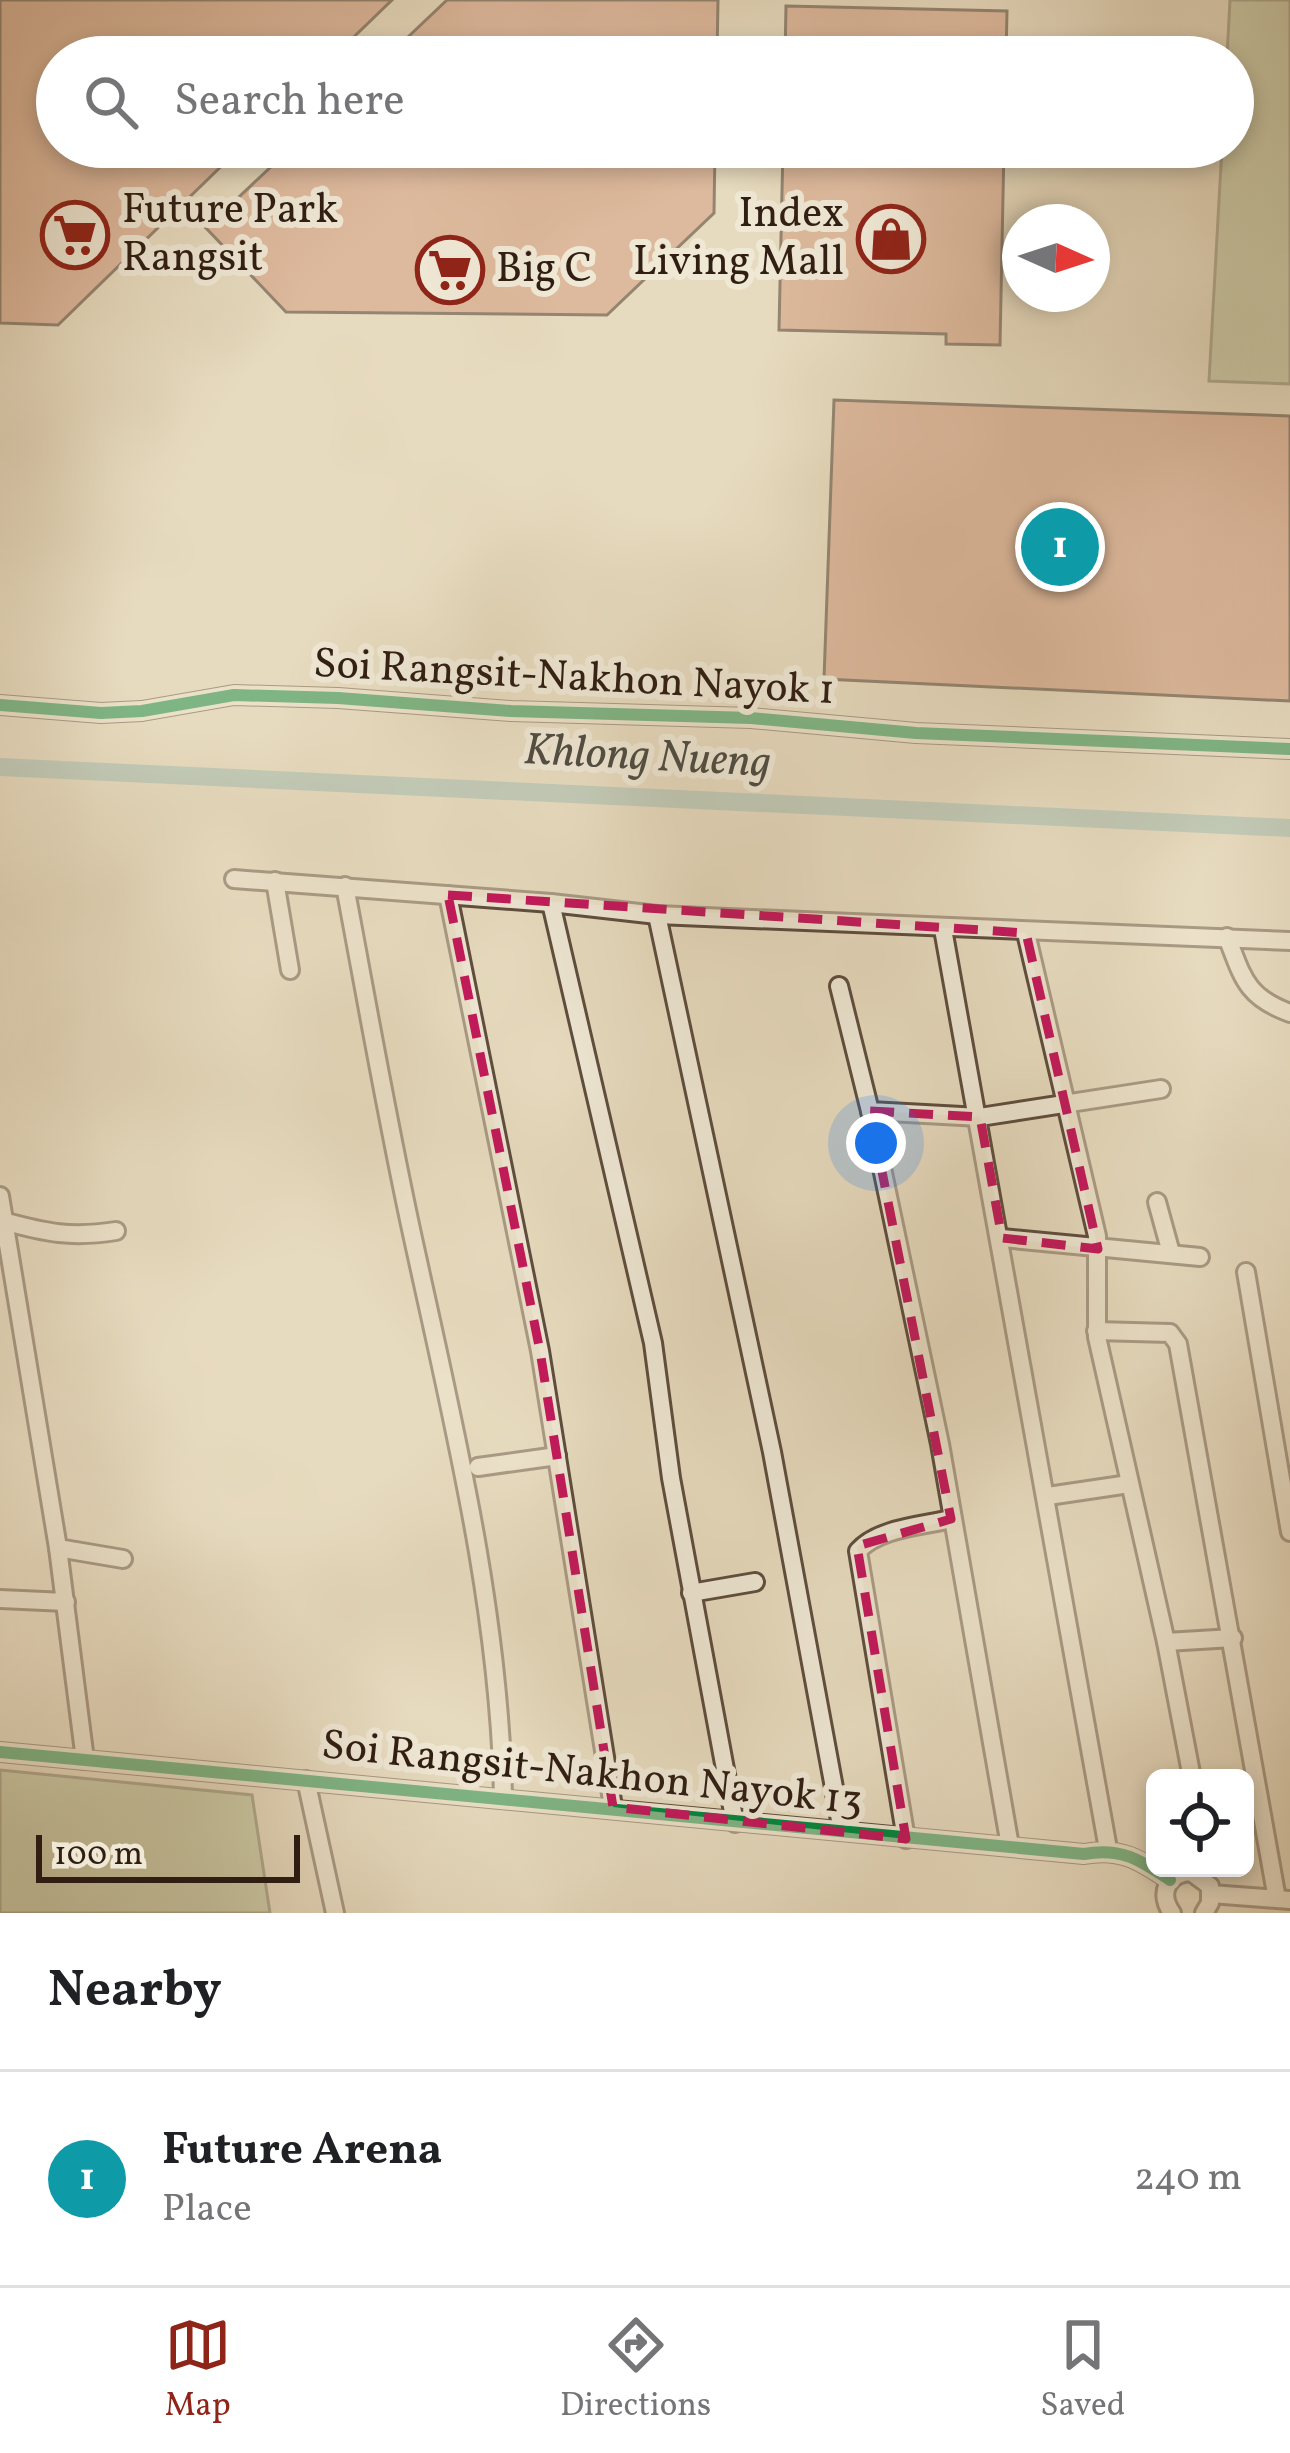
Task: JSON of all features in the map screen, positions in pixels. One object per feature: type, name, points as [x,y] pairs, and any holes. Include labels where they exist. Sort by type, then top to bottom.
[{"type":"street","name":"Soi Rangsit-Nakhon Nayok 1","points":[[0,705],[101,712],[142,711],[234,695],[338,698],[511,711],[751,718],[916,733],[1290,749]]},
{"type":"street","points":[[234,878],[657,915],[1290,941]]},
{"type":"street","points":[[275,881],[290,970]]},
{"type":"street","points":[[345,886],[462,1467],[495,1676],[503,1799]]},
{"type":"street","points":[[448,896],[540,1351],[613,1807]]},
{"type":"street","points":[[551,903],[653,1343],[691,1593],[735,1823]]},
{"type":"street","points":[[657,915],[772,1452],[842,1832]]},
{"type":"street","points":[[943,929],[1108,1849]]},
{"type":"street","points":[[1026,933],[1098,1250],[1096,1331],[1190,1769]]},
{"type":"street","points":[[1227,937],[1250,990],[1263,1003],[1290,1013]]},
{"type":"street","points":[[839,986],[940,1444],[1010,1846]]},
{"type":"street","points":[[870,1111],[980,1118],[1161,1089]]},
{"type":"street","points":[[0,1196],[58,1548],[86,1760]]},
{"type":"street","points":[[1157,1202],[1171,1253]]},
{"type":"street","points":[[4,1221],[56,1235],[116,1231]]},
{"type":"street","points":[[1002,1238],[1200,1257]]},
{"type":"street","points":[[1246,1271],[1290,1532]]},
{"type":"street","points":[[1096,1331],[1175,1336],[1188,1388],[1284,1899],[1211,1894]]},
{"type":"street","points":[[478,1467],[557,1456]]},
{"type":"street","points":[[1048,1496],[1129,1484]]},
{"type":"street","points":[[906,1839],[858,1551],[867,1541],[951,1519]]},
{"type":"street","points":[[58,1548],[123,1559]]},
{"type":"street","points":[[691,1593],[755,1582]]},
{"type":"street","points":[[0,1599],[66,1602]]},
{"type":"street","points":[[1166,1642],[1233,1638]]},
{"type":"street","name":"Soi Rangsit-Nakhon Nayok 13","points":[[0,1752],[613,1807],[906,1839],[1084,1854],[1108,1849],[1134,1855],[1170,1880]]},
{"type":"street","points":[[306,1780],[335,1913]]},
{"type":"street","points":[[1172,1913],[1164,1894],[1175,1877]]},
{"type":"street","points":[[1204,1877],[1211,1894],[1204,1913]]},
{"type":"highlighted area","points":[[448,895],[1026,933],[1098,1249],[1002,1238],[980,1117],[870,1111],[951,1519],[857,1546],[906,1839],[613,1807],[540,1351]]},
{"type":"green space","points":[[1230,0],[1290,0],[1290,384],[1209,381],[1221,168],[1254,168],[1254,36],[1228,36]]},
{"type":"green space","points":[[0,1770],[252,1795],[270,1913],[0,1913]]},
{"type":"building","name":"Future Park Rangsit","points":[[0,0],[392,0],[355,36],[36,36],[36,168],[219,168],[58,325],[0,323]]},
{"type":"building","points":[[447,0],[718,0],[717,36],[409,36]]},
{"type":"building","points":[[786,6],[1007,11],[1006,36],[785,36]]},
{"type":"building","name":"Big C","points":[[270,168],[715,168],[714,213],[607,315],[286,312],[206,228]]},
{"type":"building","name":"Index Living Mall","points":[[783,168],[1004,168],[1000,345],[946,344],[946,334],[779,330]]},
{"type":"building","points":[[834,400],[1290,416],[1290,701],[824,679]]},
{"type":"waterway","name":"Khlong Nueng","points":[[0,767],[1290,828]]},
{"type":"cycle path","points":[[0,705],[101,713],[234,695],[338,698],[511,711],[751,718],[916,733],[1290,749]]},
{"type":"cycle path","points":[[0,1752],[1084,1854],[1109,1852],[1139,1861],[1170,1880]]},
{"type":"place","name":"Future Park Rangsit","points":[[75,235]]},
{"type":"place","name":"Index Living Mall","points":[[891,239]]},
{"type":"place","name":"Big C","points":[[450,270]]},
{"type":"place","name":"Future Arena","points":[[1060,547]]}]
